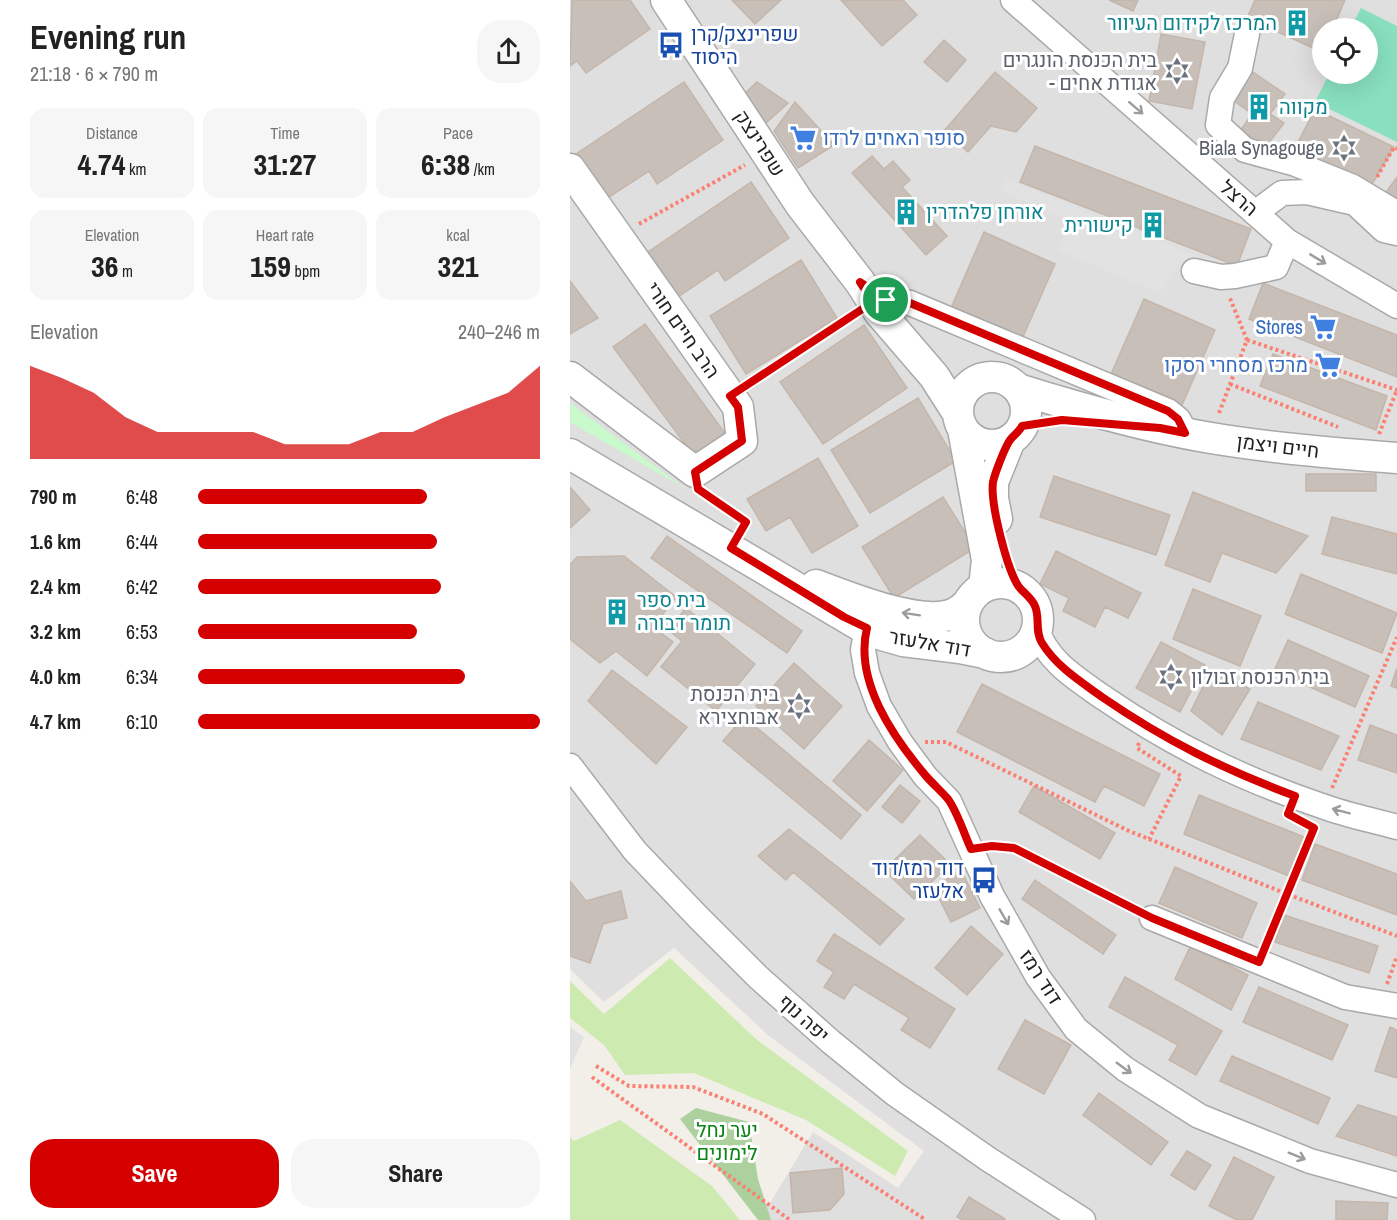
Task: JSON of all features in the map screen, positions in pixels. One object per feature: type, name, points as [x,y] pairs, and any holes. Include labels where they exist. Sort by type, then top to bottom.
[{"type":"street","name":"שפרינצק","points":[[666,0],[800,204],[934,376],[960,421]]},
{"type":"street","name":"הרצל","points":[[1013,0],[1287,241],[1397,306]]},
{"type":"street","points":[[1247,34],[1239,68],[1221,98],[1218,125],[1245,150],[1296,164],[1353,187],[1392,212],[1397,218]]},
{"type":"street","name":"הרב חיים חורי","points":[[570,169],[738,407],[742,441],[695,472]]},
{"type":"street","points":[[1255,213],[1282,193],[1307,192],[1355,203],[1383,230],[1397,233]]},
{"type":"street","points":[[1194,271],[1221,277],[1276,267],[1287,241]]},
{"type":"street","name":"שפרינצק","points":[[873,295],[949,365],[990,376]]},
{"type":"street","points":[[873,295],[910,303],[1168,411],[1178,419],[1173,430]]},
{"type":"street","points":[[975,596],[994,583],[1007,583],[1019,587],[1036,607],[1038,620],[1034,637],[1015,654],[997,657],[974,646],[965,631],[963,618],[975,596],[987,560],[960,421],[963,392],[970,384],[990,376],[1010,382],[1018,389],[1024,398],[1026,410],[993,482],[993,498],[1000,537],[1019,587]]},
{"type":"street","points":[[570,377],[695,472]]},
{"type":"street","name":"חיים ויצמן","points":[[1018,389],[1173,430],[1257,445],[1386,450]]},
{"type":"street","name":"חיים ויצמן","points":[[1016,433],[1062,420],[1173,430]]},
{"type":"street","points":[[960,421],[976,442],[987,445],[999,444],[1016,433]]},
{"type":"street","name":"דוד אלעזר","points":[[570,454],[742,554],[844,617],[928,617],[955,613],[975,596]]},
{"type":"street","name":"דוד אלעזר","points":[[873,618],[903,641],[985,653]]},
{"type":"street","name":"דוד רמז","points":[[873,618],[864,641],[867,673],[879,706],[900,742],[925,776],[949,801],[992,896],[1038,977],[1076,1029],[1125,1069],[1199,1116],[1310,1161],[1397,1185]]},
{"type":"street","points":[[1036,627],[1040,641],[1070,674],[1180,747],[1223,767],[1324,807],[1397,827]]},
{"type":"street","name":"יפה נוף","points":[[570,766],[635,851],[758,977],[831,1042],[904,1101],[988,1160],[1083,1220]]},
{"type":"street","points":[[1152,918],[1345,997],[1389,1004]]},
{"type":"path","points":[[1366,195],[1394,147],[1397,149]]},
{"type":"path","points":[[617,236],[766,153]]},
{"type":"path","points":[[1219,413],[1247,340],[1221,277]]},
{"type":"path","points":[[730,396],[873,295]]},
{"type":"path","points":[[1247,340],[1397,390],[1386,450]]},
{"type":"path","points":[[1230,384],[1344,430]]},
{"type":"path","points":[[695,472],[698,489],[746,522],[742,554]]},
{"type":"path","points":[[1324,807],[1397,637]]},
{"type":"path","points":[[1146,726],[1137,748],[1181,776],[1149,839]]},
{"type":"path","points":[[900,742],[946,741],[1129,831],[1397,936]]},
{"type":"path","points":[[1259,962],[1314,828],[1305,823]]},
{"type":"path","points":[[971,849],[992,846],[1014,848],[1152,918]]},
{"type":"path","points":[[1389,1004],[1397,956]]},
{"type":"path","points":[[596,1066],[629,1086],[693,1088],[763,1114],[926,1220]]},
{"type":"path","points":[[592,1077],[790,1220]]},
{"type":"shaded area","points":[[570,0],[1397,0],[1397,1220],[765,1220],[761,1218],[813,1132],[898,1188],[924,1151],[769,1036],[674,948],[604,1002],[570,969]]},
{"type":"shaded area","points":[[1007,179],[1199,257],[1195,268],[1178,264],[1160,293],[1058,250],[1070,221],[1001,191]]},
{"type":"shaded area","points":[[570,1027],[584,1037],[570,1069]]},
{"type":"green space","points":[[1361,8],[1397,26],[1397,142],[1315,102],[1324,84],[1378,84],[1378,18],[1356,18]]},
{"type":"green space","points":[[570,403],[684,488],[570,422]]},
{"type":"green space","points":[[670,958],[756,1039],[908,1151],[895,1176],[806,1120],[694,1073],[625,1075],[604,1045],[570,1018],[570,981],[604,1014]]},
{"type":"green space","name":"יער נחל לימונים","points":[[696,1108],[749,1122],[758,1179],[771,1220],[758,1220],[680,1119]]},
{"type":"green space","points":[[620,1120],[712,1186],[740,1220],[570,1220],[570,1137],[574,1141]]},
{"type":"building","points":[[572,0],[630,0],[650,29],[586,73],[577,61],[570,66]]},
{"type":"building","points":[[732,0],[781,0],[755,24]]},
{"type":"building","points":[[841,0],[903,0],[917,15],[882,46]]},
{"type":"building","points":[[1109,0],[1138,0],[1133,11]]},
{"type":"building","name":"המרכז לקידום העיוור","points":[[1255,0],[1345,0],[1337,18],[1312,18],[1312,47],[1247,18]]},
{"type":"building","name":"בית הכנסת הונגרים - אגודת אחים","points":[[1161,34],[1205,42],[1192,109],[1149,101]]},
{"type":"building","points":[[944,40],[966,60],[947,82],[924,62]]},
{"type":"building","points":[[995,72],[1037,108],[1016,132],[991,126],[968,152],[944,131]]},
{"type":"building","name":"מקווה","points":[[1253,72],[1285,94],[1270,114],[1284,123],[1265,148],[1240,131],[1252,114],[1233,100]]},
{"type":"building","points":[[684,82],[723,140],[657,184],[649,171],[606,199],[576,154]]},
{"type":"building","points":[[757,82],[788,103],[765,124],[743,95]]},
{"type":"building","name":"סופר האחים לרדו","points":[[795,102],[834,145],[798,168],[774,131]]},
{"type":"building","name":"Biala Synagouge","points":[[1315,109],[1394,147],[1371,186],[1295,148]]},
{"type":"building","points":[[1035,146],[1251,229],[1237,266],[1020,182]]},
{"type":"building","name":"אורחן פלהדרין","points":[[872,156],[884,169],[893,161],[910,180],[902,187],[947,236],[926,255],[852,173]]},
{"type":"building","points":[[1397,177],[1397,207],[1384,195]]},
{"type":"building","points":[[751,182],[789,238],[725,281],[718,270],[675,299],[645,254]]},
{"type":"building","name":"קישורית","points":[[1147,213],[1166,220],[1160,236],[1140,229]]},
{"type":"building","points":[[984,232],[1055,264],[1022,339],[951,308]]},
{"type":"building","points":[[801,260],[837,318],[746,374],[710,316]]},
{"type":"building","points":[[570,281],[598,318],[570,334]]},
{"type":"building","name":"Stores","points":[[1263,283],[1397,335],[1397,377],[1249,319]]},
{"type":"building","points":[[1144,299],[1215,330],[1182,405],[1111,374]]},
{"type":"building","points":[[645,324],[725,433],[694,456],[613,347]]},
{"type":"building","points":[[864,325],[907,388],[823,444],[780,382]]},
{"type":"building","name":"Stores","points":[[1273,354],[1387,396],[1376,430],[1260,386]]},
{"type":"building","points":[[918,398],[956,461],[870,513],[831,450]]},
{"type":"building","points":[[818,458],[858,526],[812,553],[790,517],[766,531],[747,499]]},
{"type":"building","points":[[1306,474],[1376,474],[1376,491],[1306,491]]},
{"type":"building","points":[[1054,476],[1170,515],[1156,555],[1040,517]]},
{"type":"building","points":[[570,487],[590,510],[570,528]]},
{"type":"building","points":[[1193,492],[1308,536],[1276,573],[1222,553],[1210,582],[1165,565]]},
{"type":"building","points":[[943,497],[975,548],[894,598],[862,547]]},
{"type":"building","points":[[1332,517],[1397,534],[1397,574],[1322,554]]},
{"type":"building","points":[[667,536],[802,631],[787,653],[651,558]]},
{"type":"building","points":[[1056,551],[1141,593],[1128,618],[1105,607],[1095,627],[1063,611],[1069,598],[1040,584]]},
{"type":"building","name":"בית ספר תומר דבורה","points":[[624,556],[676,597],[653,627],[673,642],[647,676],[616,651],[600,663],[570,639],[570,565],[577,557]]},
{"type":"building","points":[[1301,574],[1397,613],[1382,653],[1285,614]]},
{"type":"building","points":[[1193,589],[1261,616],[1240,666],[1173,639]]},
{"type":"building","points":[[686,608],[755,664],[716,711],[661,667],[682,641],[668,630]]},
{"type":"building","points":[[1288,640],[1369,676],[1355,707],[1274,671]]},
{"type":"building","name":"בית הכנסת זבולון","points":[[1161,642],[1205,665],[1180,712],[1136,688]]},
{"type":"building","name":"בית הכנסת אבוחצירא","points":[[794,663],[842,706],[804,749],[756,706]]},
{"type":"building","points":[[1397,668],[1397,688],[1391,686]]},
{"type":"building","points":[[612,670],[687,727],[656,764],[588,701]]},
{"type":"building","points":[[1211,670],[1250,689],[1222,735],[1191,711]]},
{"type":"building","points":[[982,684],[1160,774],[1144,806],[1104,786],[1095,802],[957,732]]},
{"type":"building","points":[[1258,702],[1339,736],[1321,770],[1241,739]]},
{"type":"building","points":[[744,717],[861,815],[841,839],[723,741]]},
{"type":"building","points":[[1370,725],[1397,735],[1397,773],[1358,760]]},
{"type":"building","points":[[869,740],[903,770],[867,811],[833,781]]},
{"type":"building","points":[[900,785],[920,801],[902,823],[882,807]]},
{"type":"building","points":[[1034,786],[1115,833],[1100,859],[1019,812]]},
{"type":"building","points":[[1199,795],[1304,837],[1289,876],[1184,834]]},
{"type":"building","points":[[789,829],[904,919],[880,945],[793,872],[786,880],[758,856]]},
{"type":"building","points":[[920,835],[950,864],[914,899],[884,870]]},
{"type":"building","points":[[1315,844],[1397,874],[1397,915],[1302,880]]},
{"type":"building","points":[[1175,867],[1257,903],[1242,938],[1159,903]]},
{"type":"building","points":[[962,872],[980,908],[951,922],[933,886]]},
{"type":"building","points":[[1035,880],[1116,935],[1103,954],[1022,899]]},
{"type":"building","points":[[570,881],[586,901],[621,891],[627,918],[603,924],[590,963],[570,956]]},
{"type":"building","points":[[1284,915],[1378,946],[1369,973],[1275,942]]},
{"type":"building","points":[[971,926],[1003,954],[967,995],[935,968]]},
{"type":"building","points":[[834,934],[955,1009],[930,1048],[901,1030],[909,1018],[854,984],[844,999],[824,987],[834,972],[817,961]]},
{"type":"building","points":[[1191,945],[1248,975],[1231,1010],[1175,979]]},
{"type":"building","points":[[1125,977],[1222,1031],[1196,1075],[1169,1060],[1178,1045],[1109,1007]]},
{"type":"building","points":[[1259,987],[1348,1025],[1332,1060],[1243,1022]]},
{"type":"building","points":[[1025,1020],[1071,1045],[1044,1094],[998,1069]]},
{"type":"building","points":[[1390,1027],[1397,1030],[1397,1078],[1375,1071]]},
{"type":"building","points":[[1232,1056],[1330,1098],[1318,1124],[1220,1081]]},
{"type":"building","points":[[1099,1093],[1168,1142],[1151,1165],[1083,1115]]},
{"type":"building","points":[[1358,1105],[1397,1117],[1397,1156],[1336,1136]]},
{"type":"building","points":[[1187,1151],[1211,1165],[1195,1190],[1171,1175]]},
{"type":"building","points":[[1234,1157],[1274,1177],[1252,1220],[1237,1220],[1209,1206]]},
{"type":"building","points":[[842,1168],[844,1194],[830,1210],[793,1213],[790,1173]]},
{"type":"building","points":[[969,1197],[1005,1219],[963,1220],[957,1217]]},
{"type":"building","points":[[1336,1201],[1388,1203],[1387,1220],[1336,1220]]},
{"type":"place","name":"המרכז לקידום העיוור","points":[[1297,23]]},
{"type":"place","name":"שפרינצק/קרן היסוד","points":[[671,45]]},
{"type":"place","name":"בית הכנסת הונגרים - אגודת אחים","points":[[1177,71]]},
{"type":"place","name":"מקווה","points":[[1259,107]]},
{"type":"place","name":"סופר האחים לרדו","points":[[803,138]]},
{"type":"place","name":"Biala Synagouge","points":[[1344,148]]},
{"type":"place","name":"אורחן פלהדרין","points":[[906,212]]},
{"type":"place","name":"קישורית","points":[[1153,225]]},
{"type":"place","name":"Stores","points":[[1323,327]]},
{"type":"place","name":"מרכז מסחרי רסקו","points":[[1328,365]]},
{"type":"place","name":"בית ספר תומר דבורה","points":[[617,612]]},
{"type":"place","name":"בית הכנסת זבולון","points":[[1171,677]]},
{"type":"place","name":"בית הכנסת אבוחצירא","points":[[799,706]]},
{"type":"place","name":"דוד רמז/דוד אלעזר","points":[[984,880]]},
{"type":"route","points":[[860,282],[886,300],[910,303],[1168,411],[1178,419],[1185,433],[1160,428],[1062,420],[1022,426],[1010,440],[993,482],[993,498],[1000,537],[1009,562],[1019,587],[1036,607],[1038,620],[1036,627],[1040,641],[1050,654],[1070,674],[1180,747],[1295,796],[1288,814],[1314,828],[1259,962],[1152,918],[1014,848],[992,846],[971,849],[949,801],[925,776],[900,742],[879,706],[867,673],[864,641],[867,628],[808,596],[731,548],[746,522],[698,489],[695,472],[742,441],[738,407],[730,396],[873,302],[860,282]]}]
